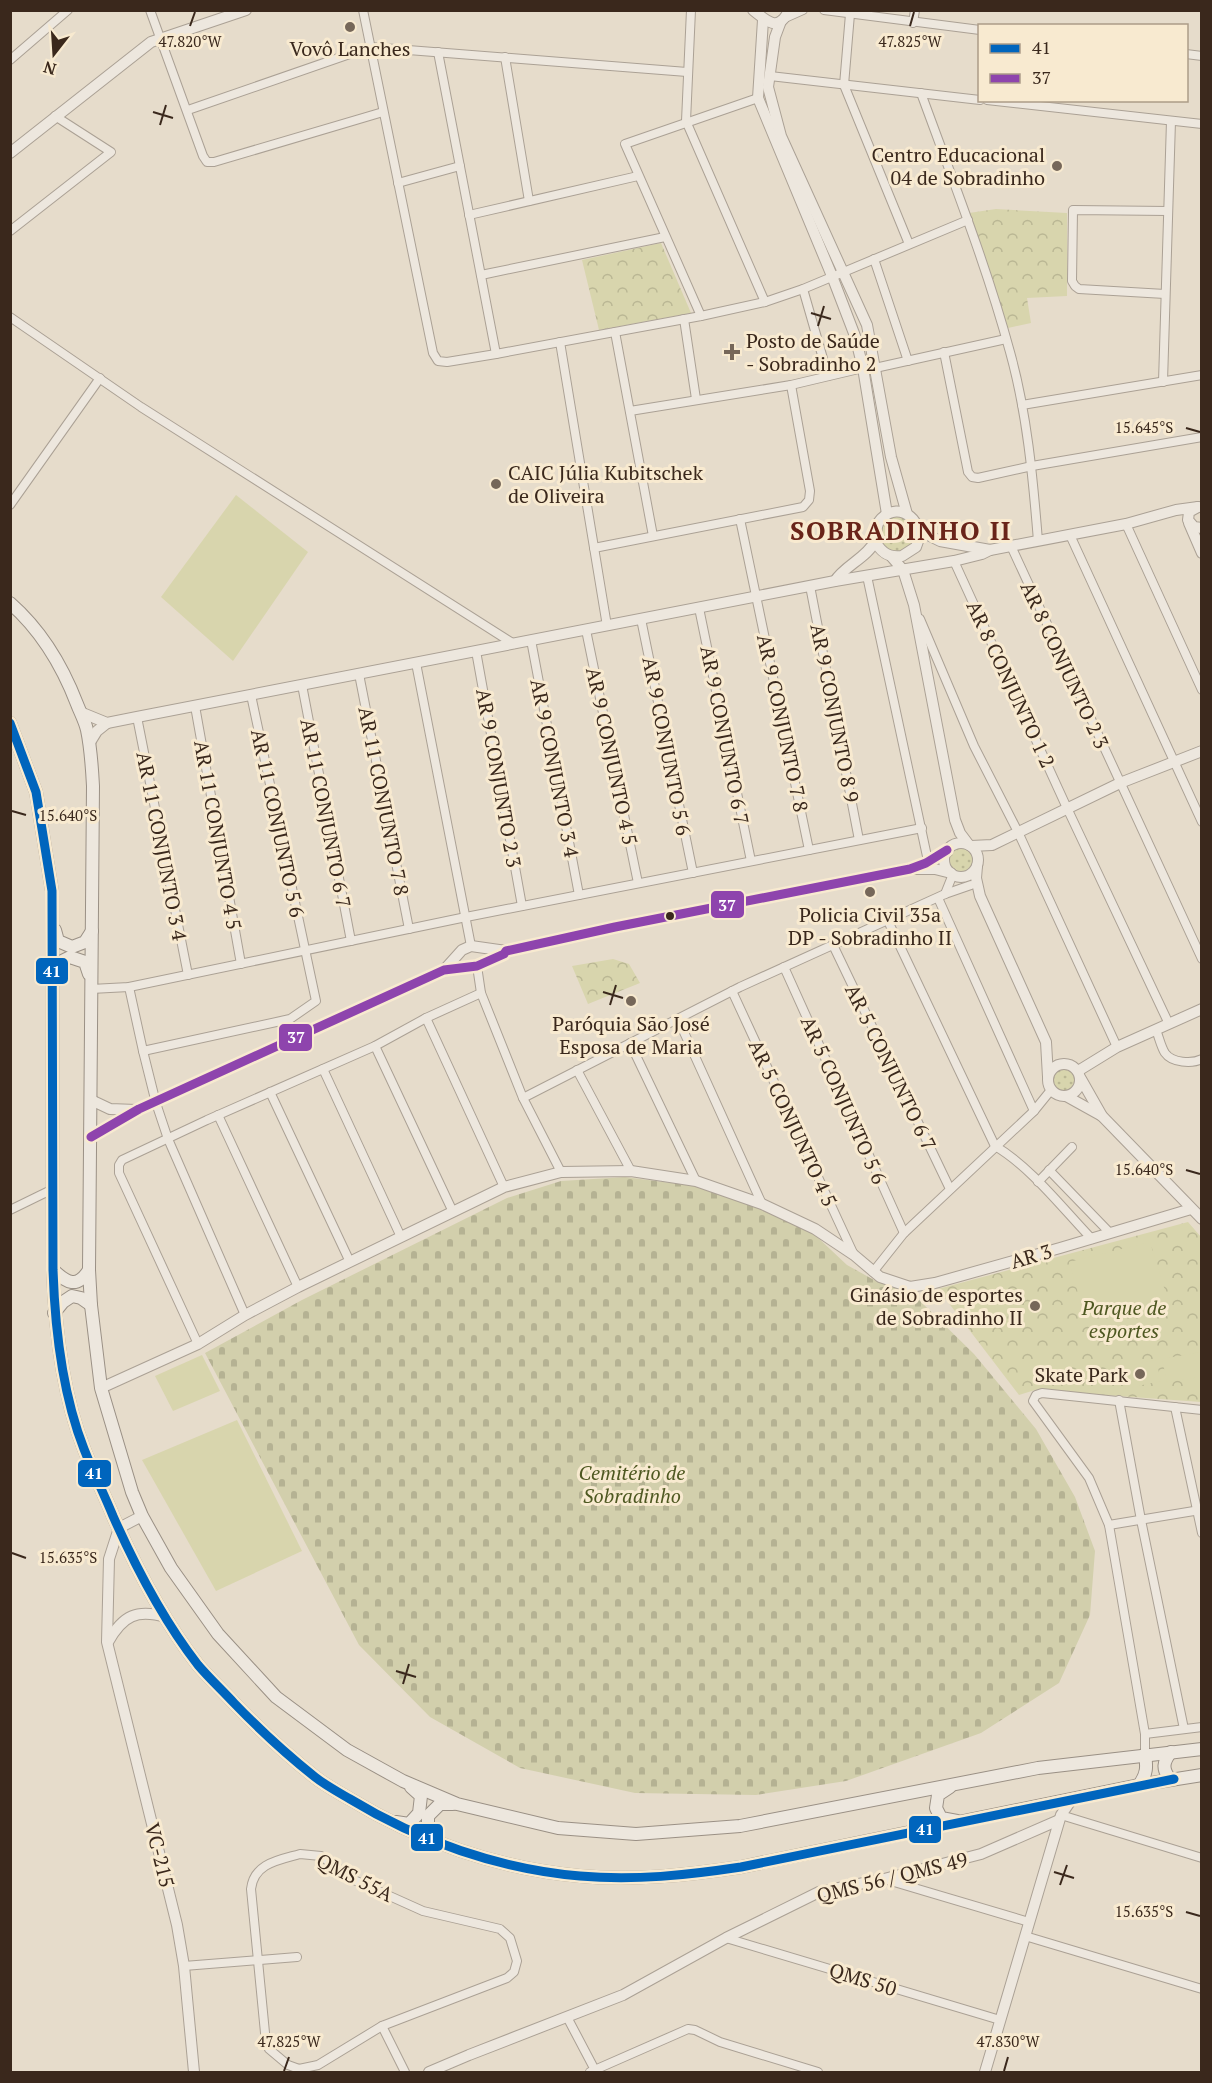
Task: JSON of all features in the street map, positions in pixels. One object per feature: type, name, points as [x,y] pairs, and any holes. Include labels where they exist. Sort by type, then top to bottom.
[{"type":"main road","points":[[10,603],[29,619],[47,643],[69,683],[86,727],[89,744],[93,786],[89,1270],[101,1388],[132,1492],[142,1516],[171,1568],[218,1634],[276,1697],[346,1750],[403,1781],[457,1804],[558,1828],[636,1834],[740,1826],[1038,1768],[1202,1749]]},
{"type":"main road","points":[[10,723],[36,792],[52,891],[54,1313],[70,1403],[83,1448],[144,1583],[198,1665],[280,1747],[316,1778],[389,1821],[445,1846],[533,1870],[580,1876],[643,1878],[692,1875],[741,1867],[1139,1785],[1202,1775]]},
{"type":"main road","points":[[53,926],[58,941],[72,947],[85,942],[92,930]]},
{"type":"main road","points":[[53,977],[58,963],[70,957],[85,963],[91,983]]},
{"type":"main road","points":[[53,1270],[63,1280],[74,1283],[83,1280],[89,1270]]},
{"type":"main road","points":[[54,1313],[63,1302],[72,1296],[81,1298],[91,1305]]},
{"type":"main road","points":[[1170,1779],[1164,1766],[1171,1752]]},
{"type":"main road","points":[[1139,1785],[1146,1776],[1145,1754]]},
{"type":"main road","points":[[389,1821],[409,1824],[419,1813],[421,1796],[403,1781]]},
{"type":"main road","points":[[953,1784],[938,1795],[936,1808],[941,1818],[961,1822]]},
{"type":"main road","points":[[445,1846],[428,1831],[428,1816],[440,1804],[457,1804]]},
{"type":"street","points":[[10,60],[68,10]]},
{"type":"street","points":[[150,10],[207,162],[214,162],[383,112]]},
{"type":"street","points":[[10,153],[151,42],[221,14],[246,10]]},
{"type":"street","points":[[363,10],[432,353],[438,361],[447,362],[496,354],[765,302],[803,289],[968,220]]},
{"type":"street","points":[[691,10],[686,122],[765,302]]},
{"type":"street","points":[[757,13],[772,23],[803,10]]},
{"type":"street","points":[[824,10],[978,30]]},
{"type":"street","points":[[913,23],[915,10]]},
{"type":"street","points":[[757,13],[758,98],[837,273],[867,325],[891,457],[906,514],[917,524],[920,531],[919,542],[903,570]]},
{"type":"street","points":[[850,14],[844,85],[909,244]]},
{"type":"street","points":[[785,16],[775,37],[768,87],[781,136],[837,273],[855,336],[863,369],[887,514]]},
{"type":"street","points":[[188,110],[370,47],[687,72]]},
{"type":"street","points":[[438,52],[496,354]]},
{"type":"street","points":[[505,57],[529,201]]},
{"type":"street","points":[[770,76],[978,100]]},
{"type":"street","points":[[921,93],[968,220],[1006,339],[1022,405],[1032,466],[1038,541]]},
{"type":"street","points":[[701,316],[625,144],[758,98]]},
{"type":"street","points":[[1005,102],[1202,124]]},
{"type":"street","points":[[10,231],[111,152],[55,116]]},
{"type":"street","points":[[1163,382],[1171,121]]},
{"type":"street","points":[[398,183],[460,166]]},
{"type":"street","points":[[469,215],[638,176]]},
{"type":"street","points":[[1165,294],[1079,289],[1075,286],[1072,280],[1074,210],[1168,211]]},
{"type":"street","points":[[481,275],[665,237]]},
{"type":"street","points":[[874,259],[908,361]]},
{"type":"street","points":[[803,289],[828,376]]},
{"type":"street","points":[[10,317],[151,413],[514,644]]},
{"type":"street","points":[[684,319],[696,399]]},
{"type":"street","points":[[615,332],[653,536]]},
{"type":"street","points":[[875,368],[1006,339]]},
{"type":"street","points":[[560,342],[608,626]]},
{"type":"street","points":[[944,352],[968,472],[972,477],[978,478],[1032,466],[1202,437]]},
{"type":"street","points":[[630,411],[791,385],[863,369]]},
{"type":"street","points":[[1022,405],[1202,375]]},
{"type":"street","points":[[10,506],[100,378]]},
{"type":"street","points":[[594,548],[803,507],[809,500],[810,491],[791,385]]},
{"type":"street","points":[[89,744],[97,731],[107,723],[835,581],[954,561],[990,550],[1126,524],[1176,510],[1200,507]]},
{"type":"street","points":[[1200,507],[1192,510],[1188,520],[1201,552]]},
{"type":"street","points":[[835,581],[839,574],[862,556],[875,540],[877,525],[887,514],[893,512],[906,514]]},
{"type":"street","points":[[1162,514],[1188,520],[1194,527],[1202,528],[1201,552]]},
{"type":"street","name":"AR 9 CONJUNTO 7 8","points":[[740,519],[809,850]]},
{"type":"street","points":[[1126,524],[1202,690]]},
{"type":"street","points":[[920,531],[940,541],[990,550]]},
{"type":"street","points":[[1070,535],[1202,822]]},
{"type":"street","points":[[875,540],[881,550],[891,556],[903,570],[914,605],[974,746],[1018,832],[1118,1047]]},
{"type":"street","points":[[940,541],[949,550],[954,561]]},
{"type":"street","name":"AR 8 CONJUNTO 2 3","points":[[1011,546],[1202,959]]},
{"type":"street","points":[[891,556],[902,556],[912,551]]},
{"type":"street","name":"AR 8 CONJUNTO 1 2","points":[[954,561],[1169,1024]]},
{"type":"street","points":[[867,576],[928,861]]},
{"type":"street","name":"AR 9 CONJUNTO 8 9","points":[[810,586],[860,840]]},
{"type":"street","points":[[914,605],[954,820],[975,851],[976,878],[980,896],[1046,1042],[1048,1077],[1051,1090],[1060,1096],[1066,1096],[1075,1092],[1080,1084],[1077,1072],[1066,1064],[1054,1067],[1048,1077]]},
{"type":"street","name":"AR 9 CONJUNTO 6 7","points":[[699,608],[751,861]]},
{"type":"street","name":"AR 9 CONJUNTO 5 6","points":[[641,619],[693,873]]},
{"type":"street","name":"AR 9 CONJUNTO 4 5","points":[[586,630],[638,883]]},
{"type":"street","name":"AR 9 CONJUNTO 3 4","points":[[531,640],[579,895]]},
{"type":"street","name":"AR 9 CONJUNTO 2 3","points":[[476,651],[522,906]]},
{"type":"street","points":[[416,663],[471,947],[464,959],[477,965]]},
{"type":"street","name":"AR 11 CONJUNTO 7 8","points":[[359,674],[409,929]]},
{"type":"street","name":"AR 11 CONJUNTO 6 7","points":[[302,685],[351,941]]},
{"type":"street","name":"AR 11 CONJUNTO 5 6","points":[[143,1051],[290,1019],[315,1001],[251,695]]},
{"type":"street","name":"AR 11 CONJUNTO 4 5","points":[[195,706],[241,964]]},
{"type":"street","points":[[80,712],[107,723]]},
{"type":"street","name":"AR 11 CONJUNTO 3 4","points":[[137,717],[188,975]]},
{"type":"street","points":[[910,869],[961,843],[970,846],[990,846],[1120,783],[1202,751]]},
{"type":"street","points":[[954,820],[944,859],[955,874],[971,885],[980,896]]},
{"type":"street","points":[[91,983],[129,987],[466,917],[922,828]]},
{"type":"street","points":[[90,1137],[139,1109],[444,970],[471,947],[506,951],[615,927],[910,869],[936,869],[955,874],[971,874],[990,846]]},
{"type":"street","points":[[942,896],[955,874]]},
{"type":"street","points":[[523,1098],[732,991],[971,885]]},
{"type":"street","points":[[942,896],[1034,1111]]},
{"type":"street","points":[[888,921],[995,1146],[1011,1156],[1092,1239]]},
{"type":"street","name":"AR 5 CONJUNTO 6 7","points":[[833,945],[950,1189]]},
{"type":"street","points":[[471,947],[486,955],[477,965]]},
{"type":"street","points":[[444,970],[477,965],[504,954],[506,951]]},
{"type":"street","points":[[477,965],[481,993],[523,1098],[561,1172]]},
{"type":"street","name":"AR 5 CONJUNTO 5 6","points":[[784,967],[904,1233]]},
{"type":"street","points":[[129,987],[156,1103],[168,1139],[244,1315]]},
{"type":"street","name":"AR 5 CONJUNTO 4 5","points":[[732,991],[854,1255]]},
{"type":"street","points":[[198,1344],[119,1173],[122,1160],[375,1046],[426,1018],[481,993]]},
{"type":"street","points":[[1077,1072],[1118,1047],[1202,1009]]},
{"type":"street","points":[[426,1018],[504,1187]]},
{"type":"street","points":[[678,1019],[762,1204]]},
{"type":"street","points":[[1156,1030],[1166,1054],[1174,1060],[1196,1062],[1202,1059]]},
{"type":"street","points":[[1046,1042],[1077,1072],[1102,1116],[1202,1219]]},
{"type":"street","points":[[630,1043],[696,1181]]},
{"type":"street","points":[[375,1046],[453,1212]]},
{"type":"street","points":[[323,1069],[401,1237]]},
{"type":"street","points":[[577,1070],[631,1171]]},
{"type":"street","points":[[873,1272],[904,1233],[1034,1111],[1051,1090]]},
{"type":"street","points":[[270,1092],[350,1262]]},
{"type":"street","points":[[1066,1096],[1102,1116]]},
{"type":"street","points":[[91,1100],[110,1109],[139,1109]]},
{"type":"street","points":[[218,1115],[298,1287]]},
{"type":"street","points":[[1038,1182],[1072,1147]]},
{"type":"street","points":[[1049,1170],[1110,1233]]},
{"type":"street","name":"AR 3","points":[[101,1388],[198,1344],[244,1315],[298,1287],[504,1187],[561,1172],[631,1171],[696,1181],[762,1204],[815,1228],[854,1255],[880,1277],[910,1287],[1092,1239],[1191,1209]]},
{"type":"street","points":[[10,1210],[53,1189]]},
{"type":"street","points":[[1145,1754],[1145,1734],[1109,1525],[1089,1478],[1033,1401],[1036,1395],[1042,1393],[1202,1410]]},
{"type":"street","points":[[1119,1400],[1141,1521],[1184,1729]]},
{"type":"street","points":[[1175,1407],[1202,1533]]},
{"type":"street","points":[[1109,1525],[1199,1511]]},
{"type":"street","points":[[119,1528],[142,1516]]},
{"type":"street","name":"VC-215","points":[[119,1528],[109,1559],[107,1642],[177,1924],[184,1966],[194,2073]]},
{"type":"street","points":[[107,1642],[118,1626],[131,1616],[148,1612],[166,1617]]},
{"type":"street","points":[[1145,1734],[1202,1727]]},
{"type":"street","points":[[985,2073],[1060,1818],[1072,1799]]},
{"type":"street","points":[[1042,1806],[1060,1818],[1202,1858]]},
{"type":"street","name":"QMS 56 / QMS 49","points":[[429,2073],[623,1995],[726,1938],[819,1892],[884,1879],[981,1854],[1060,1818]]},
{"type":"street","name":"QMS 55A","points":[[300,1854],[321,1856],[354,1880],[423,1911],[500,1929],[510,1938],[517,1961],[514,1972],[507,1978],[382,2026],[318,2066],[299,2069],[288,2065],[269,2049],[266,2043],[257,1960],[251,1882],[258,1870],[268,1864],[300,1854]]},
{"type":"street","points":[[884,1879],[1029,1922]]},
{"type":"street","points":[[1025,1936],[1202,1989]]},
{"type":"street","name":"QMS 50","points":[[726,1938],[1000,2020]]},
{"type":"street","points":[[184,1966],[297,1957]]},
{"type":"street","points":[[567,2017],[594,2072],[688,2030],[695,2030],[709,2037],[818,2073]]},
{"type":"street","points":[[382,2026],[405,2073]]},
{"type":"green space","points":[[996,209],[1067,213],[1067,296],[1027,298],[1031,323],[1008,328],[969,213]]},
{"type":"green space","points":[[661,243],[691,313],[599,330],[582,260]]},
{"type":"green space","points":[[236,495],[308,552],[233,661],[161,597]]},
{"type":"green space","points":[[889,516],[906,516],[917,535],[905,553],[884,549],[881,543],[879,531]]},
{"type":"green space","points":[[961,847],[970,851],[974,860],[970,869],[961,873],[952,869],[948,860],[952,851]]},
{"type":"green space","points":[[613,959],[629,964],[640,983],[588,1004],[572,966]]},
{"type":"green space","points":[[1065,1068],[1074,1072],[1078,1081],[1074,1090],[1065,1094],[1056,1090],[1052,1081],[1056,1072]]},
{"type":"green space","name":"Cemitério de Sobradinho","points":[[625,1177],[694,1186],[753,1206],[814,1234],[847,1265],[874,1280],[915,1296],[974,1354],[1036,1429],[1075,1497],[1095,1551],[1090,1615],[1059,1683],[981,1733],[846,1781],[756,1795],[635,1793],[520,1768],[430,1717],[359,1645],[205,1353],[302,1300],[507,1198],[561,1181]]},
{"type":"green space","name":"Parque de esportes","points":[[1188,1222],[1201,1237],[1201,1402],[1035,1390],[1019,1395],[938,1289]]},
{"type":"green space","points":[[1150,1242],[1168,1300],[1086,1320],[1069,1262]]},
{"type":"green space","points":[[1201,1352],[1201,1377],[1167,1382],[1162,1359]]},
{"type":"green space","points":[[202,1355],[220,1391],[173,1411],[155,1376]]},
{"type":"green space","name":"Skate Park","points":[[1156,1360],[1161,1381],[1124,1389],[1119,1367]]},
{"type":"green space","points":[[237,1420],[302,1551],[216,1591],[142,1460]]},
{"type":"transit line","name":"41","points":[[10,723],[36,792],[52,891],[53,1270],[58,1338],[70,1406],[84,1449],[113,1516],[162,1612],[198,1665],[273,1741],[327,1786],[376,1814],[432,1840],[460,1851],[520,1867],[580,1876],[620,1878],[741,1867],[1174,1779]]},
{"type":"transit line","name":"37","points":[[91,1137],[139,1109],[444,970],[477,966],[506,951],[615,927],[910,869],[926,863],[947,850]]},
{"type":"place","name":"Vovô Lanches","points":[[350,27]]},
{"type":"place","name":"Centro Educacional 04 de Sobradinho","points":[[1057,166]]},
{"type":"place","name":"Posto de Saúde - Sobradinho 2","points":[[732,352]]},
{"type":"place","name":"CAIC Júlia Kubitschek de Oliveira","points":[[496,484]]},
{"type":"place","name":"Policia Civil 35a DP - Sobradinho II","points":[[870,892]]},
{"type":"place","name":"Paróquia São José Esposa de Maria","points":[[631,1001]]},
{"type":"place","name":"Ginásio de esportes de Sobradinho II","points":[[1035,1306]]},
{"type":"place","name":"Skate Park","points":[[1140,1374]]},
{"type":"district","name":"SOBRADINHO II","points":[[901,530]]}]
